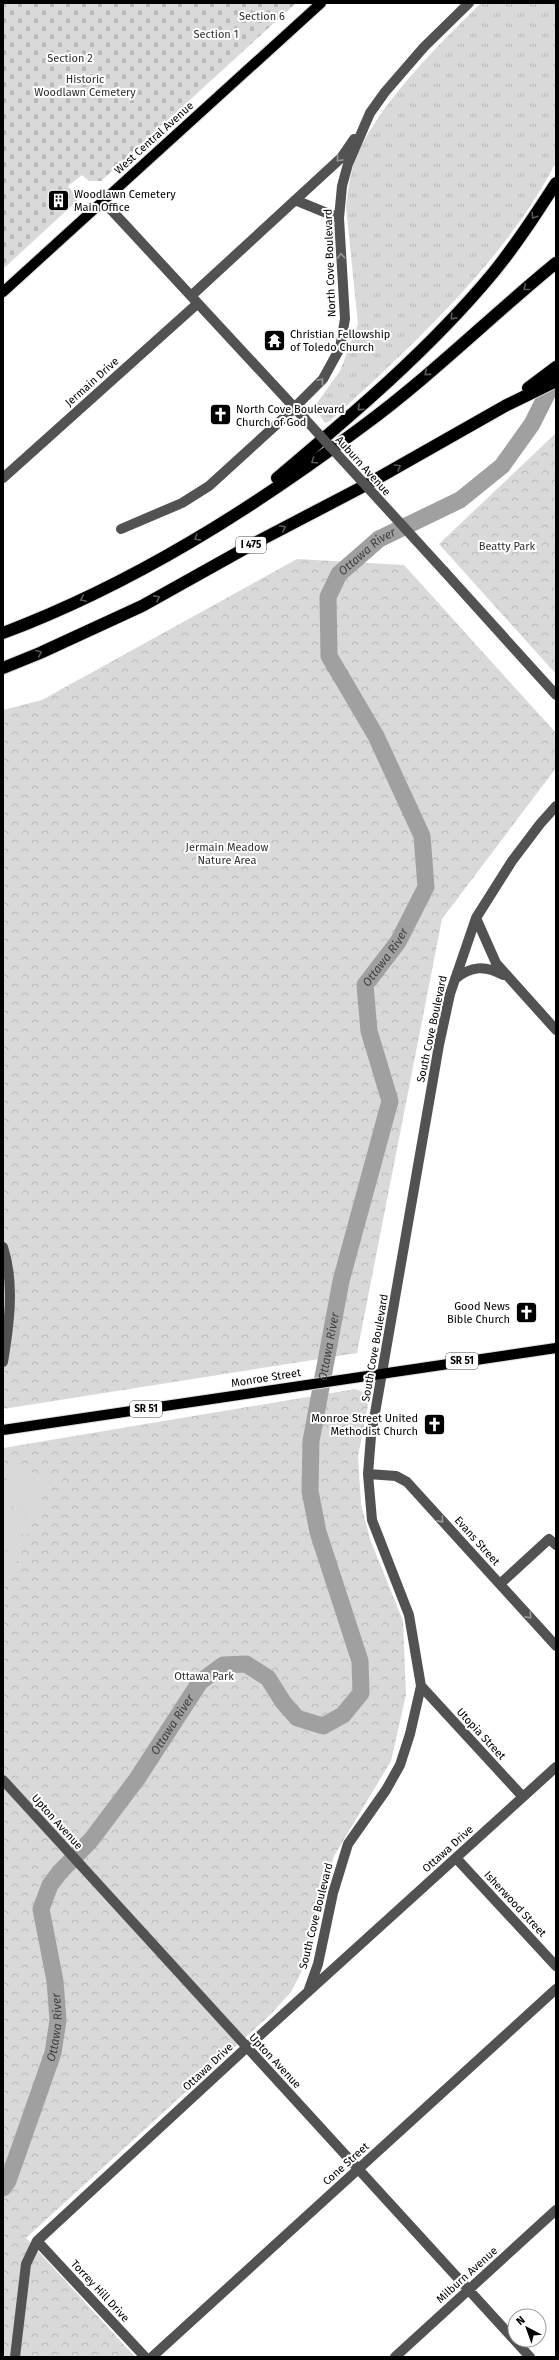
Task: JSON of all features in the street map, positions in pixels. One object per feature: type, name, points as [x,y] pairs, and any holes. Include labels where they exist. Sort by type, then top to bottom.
[{"type":"highway","points":[[230,517],[403,369],[493,272],[556,184]]},
{"type":"highway","points":[[3,633],[35,621],[109,587],[172,553],[230,517],[364,426],[556,263]]},
{"type":"highway","points":[[505,406],[556,367]]},
{"type":"highway","points":[[505,406],[556,381]]},
{"type":"highway","name":"I 475","points":[[3,668],[40,653],[142,606],[253,544],[364,486],[505,406]]},
{"type":"main road","name":"West Central Avenue","points":[[3,292],[321,3]]},
{"type":"main road","name":"Monroe Street","points":[[3,1430],[556,1348]]},
{"type":"street","name":"North Cove Boulevard","points":[[121,529],[182,503],[209,486],[294,408],[323,379],[340,348],[345,319],[339,218],[342,186],[362,128],[370,114],[424,47],[469,3]]},
{"type":"street","name":"Jermain Drive","points":[[3,478],[194,300],[295,200],[341,158],[362,128]]},
{"type":"street","points":[[295,200],[339,218]]},
{"type":"street","name":"Auburn Avenue","points":[[103,201],[444,571],[556,695]]},
{"type":"street","name":"South Cove Boulevard","points":[[308,1992],[318,1964],[333,1893],[348,1844],[386,1790],[400,1765],[410,1734],[421,1686],[409,1615],[372,1520],[368,1474],[372,1436],[382,1373],[439,1045],[455,979],[476,918],[512,861],[540,824],[556,806]]},
{"type":"street","points":[[476,918],[496,963],[556,1030]]},
{"type":"street","points":[[455,979],[464,972],[485,967],[507,976]]},
{"type":"street","points":[[3,1247],[8,1332],[3,1362]]},
{"type":"street","name":"Evans Street","points":[[368,1474],[396,1476],[407,1482],[556,1646]]},
{"type":"street","points":[[500,1584],[549,1538],[556,1545]]},
{"type":"street","name":"Utopia Street","points":[[421,1686],[523,1797]]},
{"type":"street","name":"Ottawa Drive","points":[[15,2357],[26,2264],[37,2241],[246,2048],[556,1767]]},
{"type":"street","name":"Upton Avenue","points":[[3,1780],[246,2048],[530,2357]]},
{"type":"street","name":"Isherwood Street","points":[[456,1858],[556,1966]]},
{"type":"street","name":"Cone Street","points":[[152,2357],[556,1989]]},
{"type":"street","name":"Milburn Avenue","points":[[395,2357],[556,2210]]},
{"type":"street","name":"Torrey Hill Drive","points":[[37,2241],[145,2357]]},
{"type":"green space","name":"Historic Woodlawn Cemetery","points":[[3,3],[296,3],[101,181],[89,181],[82,175],[68,186],[79,199],[3,269]]},
{"type":"green space","points":[[481,3],[556,3],[556,162],[535,198],[511,233],[484,268],[424,332],[330,421],[325,423],[314,407],[340,371],[358,324],[346,207],[350,178],[356,157],[370,130],[398,91],[430,54]]},
{"type":"green space","name":"Beatty Park","points":[[556,433],[556,674],[439,544]]},
{"type":"green space","name":"Jermain Meadow Nature Area","points":[[297,559],[404,565],[556,733],[556,768],[442,919],[357,1353],[3,1409],[3,710],[42,700]]},
{"type":"green space","name":"Ottawa Park","points":[[355,1389],[370,1395],[358,1456],[361,1504],[370,1539],[403,1621],[406,1695],[391,1761],[334,1856],[307,1961],[291,1992],[271,2014],[26,2238],[135,2357],[3,2357],[3,1448]]},
{"type":"green space","points":[[13,1464],[51,1480],[43,1497],[6,1481]]},
{"type":"green space","points":[[5,1483],[42,1499],[35,1516],[3,1502]]},
{"type":"green space","points":[[3,1505],[35,1519],[27,1536],[3,1525]]},
{"type":"green space","points":[[3,1528],[27,1538],[19,1555],[3,1548]]},
{"type":"green space","points":[[3,1550],[19,1557],[11,1574],[3,1570]]},
{"type":"waterway","name":"Ottawa River","points":[[3,2188],[8,2181],[53,2053],[58,2020],[55,1981],[41,1909],[50,1885],[60,1872],[91,1840],[137,1779],[200,1682],[223,1665],[246,1664],[268,1678],[283,1702],[297,1718],[323,1726],[343,1715],[361,1693],[360,1661],[318,1532],[310,1491],[311,1441],[341,1281],[390,1101],[369,1031],[365,985],[398,942],[426,887],[422,836],[376,736],[329,656],[328,597],[339,574],[379,539],[460,500],[502,466],[532,424],[556,376]]},
{"type":"place","name":"Woodlawn Cemetery Main Office","points":[[59,200]]},
{"type":"place","name":"Christian Fellowship of Toledo Church","points":[[274,340]]},
{"type":"place","name":"North Cove Boulevard Church of God","points":[[220,415]]},
{"type":"place","name":"Good News Bible Church","points":[[526,1312]]},
{"type":"place","name":"Monroe Street United Methodist Church","points":[[434,1424]]},
{"type":"park label","name":"Section 6","points":[[262,16]]},
{"type":"park label","name":"Section 1","points":[[216,34]]},
{"type":"park label","name":"Section 2","points":[[70,58]]}]
